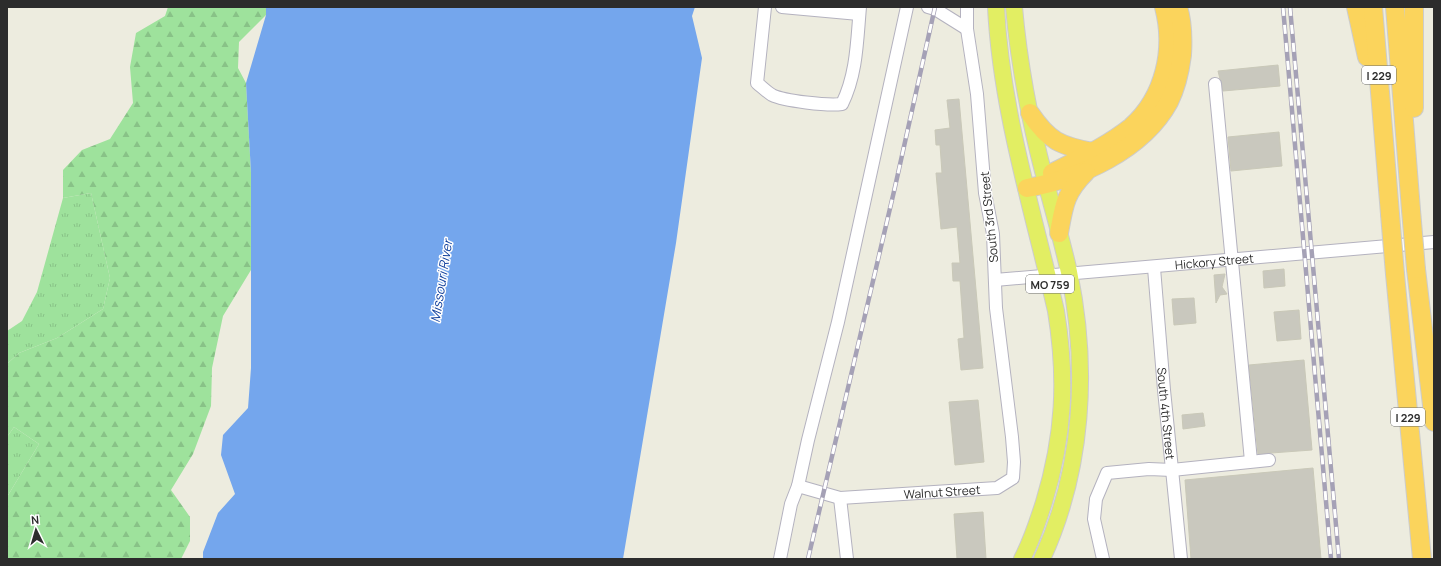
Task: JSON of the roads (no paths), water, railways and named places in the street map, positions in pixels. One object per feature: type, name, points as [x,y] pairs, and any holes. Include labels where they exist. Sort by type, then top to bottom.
[{"type":"highway","points":[[1045,181],[1132,126],[1149,105],[1163,80],[1169,49],[1169,25],[1164,7]]},
{"type":"highway","points":[[1059,233],[1064,201],[1075,182],[1087,171],[1132,144],[1154,124],[1169,102],[1180,72],[1183,42],[1181,17],[1178,7]]},
{"type":"highway","points":[[1356,7],[1384,143]]},
{"type":"highway","name":"I 229","points":[[1373,7],[1395,274],[1422,559]]},
{"type":"highway","name":"I 229","points":[[1395,7],[1416,269],[1434,422]]},
{"type":"highway","points":[[1408,159],[1414,104],[1414,7]]},
{"type":"highway","points":[[1030,113],[1043,131],[1056,141],[1074,148],[1093,152]]},
{"type":"highway","points":[[1027,188],[1045,181],[1087,171]]},
{"type":"main road","name":"MO 759","points":[[996,7],[997,39],[1005,94],[1048,275],[1061,346],[1063,385],[1060,428],[1051,479],[1039,517],[1022,559]]},
{"type":"main road","name":"MO 759","points":[[1014,7],[1017,45],[1030,113],[1045,181],[1069,273],[1080,350],[1080,404],[1075,455],[1066,492],[1050,542],[1042,559]]},
{"type":"street","points":[[765,7],[757,83],[771,95],[790,101],[834,105],[842,104],[849,91],[857,55],[859,10],[782,7]]},
{"type":"street","points":[[780,559],[791,504],[798,486],[838,322],[907,7]]},
{"type":"street","points":[[928,7],[935,9],[967,29]]},
{"type":"street","name":"South 3rd Street","points":[[967,7],[967,29],[977,94],[985,193],[993,234],[1001,357],[1013,450]]},
{"type":"street","points":[[1215,84],[1251,461]]},
{"type":"street","name":"Hickory Street","points":[[995,280],[1069,273],[1154,268],[1434,242]]},
{"type":"street","name":"South 4th Street","points":[[1154,268],[1181,559]]},
{"type":"street","name":"Walnut Street","points":[[840,498],[997,488],[1013,478],[1013,450]]},
{"type":"street","points":[[1103,559],[1094,519],[1096,499],[1107,474],[1149,469],[1172,470],[1269,460]]},
{"type":"street","points":[[798,486],[840,498],[847,559]]},
{"type":"water","name":"Missouri River","points":[[266,7],[695,7],[692,16],[702,58],[676,243],[623,559],[203,559],[203,552],[218,513],[235,494],[221,455],[223,435],[248,408],[251,368],[251,173],[246,83],[266,15]]},
{"type":"railway","points":[[808,559],[895,187],[935,7]]},
{"type":"railway","points":[[1283,7],[1331,559]]},
{"type":"railway","points":[[1290,7],[1339,559]]}]
